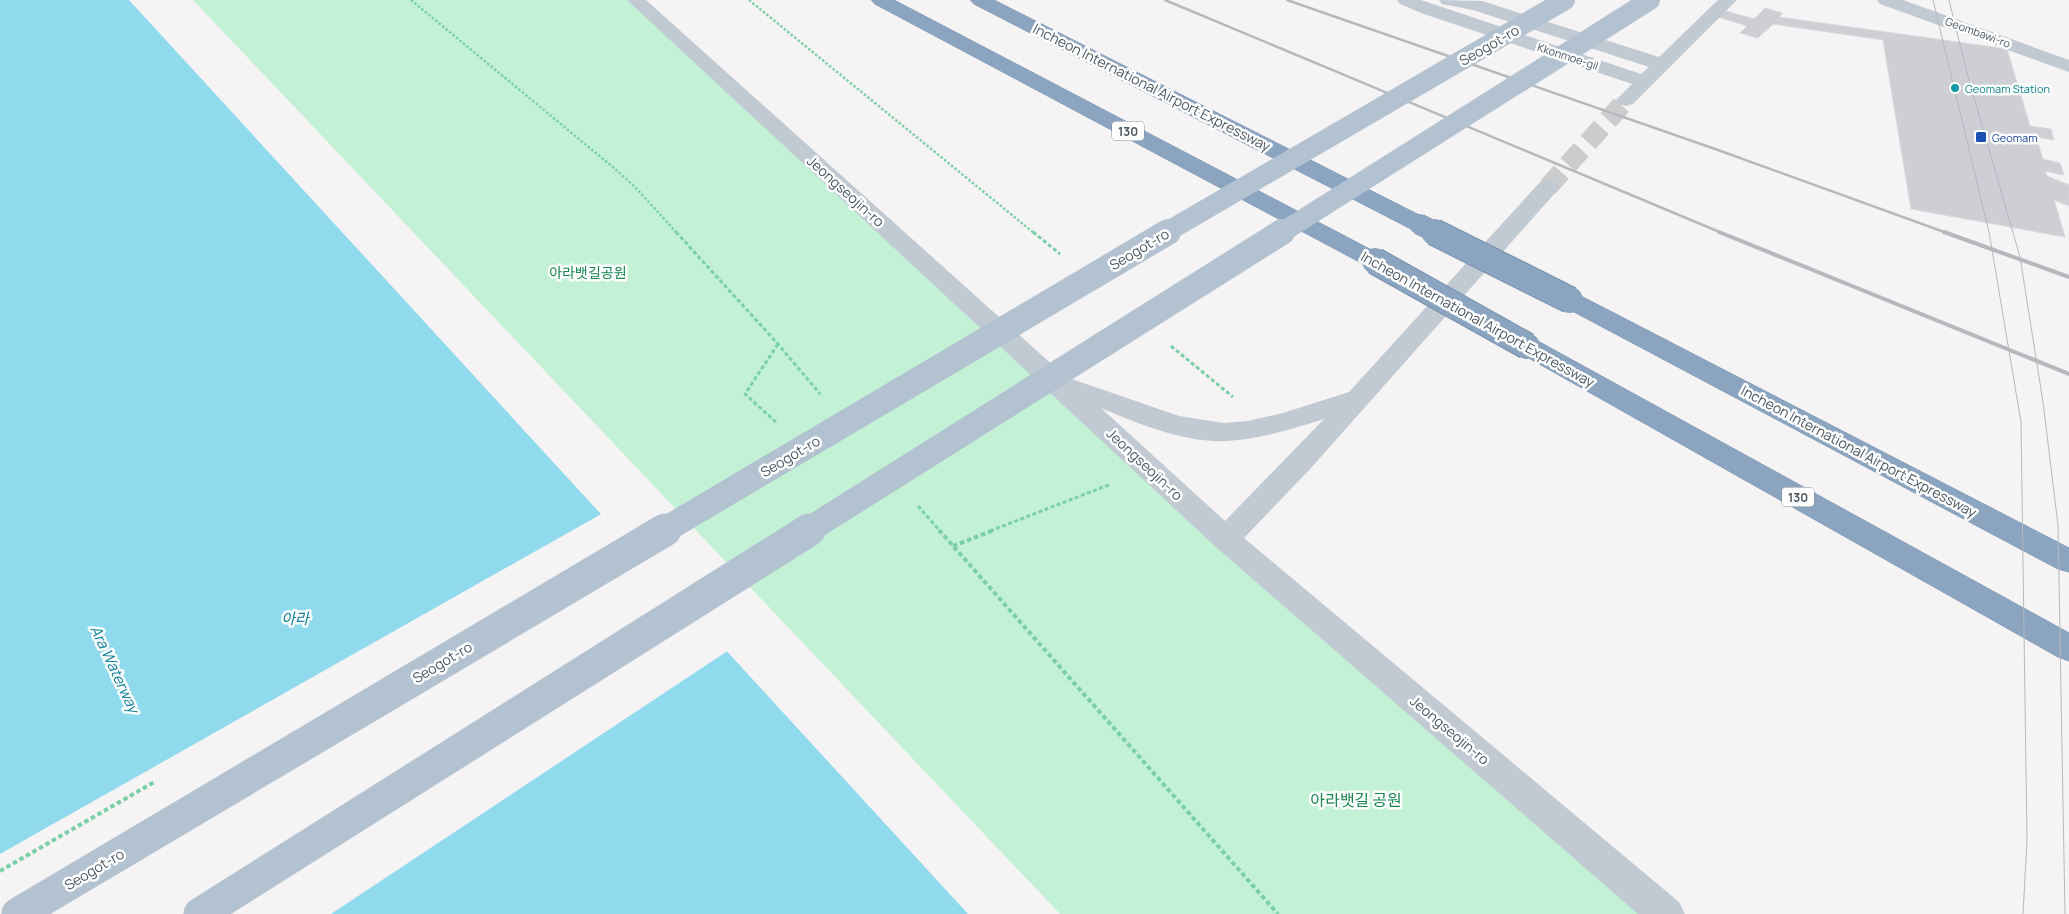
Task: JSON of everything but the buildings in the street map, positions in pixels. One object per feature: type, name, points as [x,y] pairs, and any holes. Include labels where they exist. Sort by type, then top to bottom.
[{"type":"highway","name":"Incheon International Airport Expressway","points":[[881,0],[1375,261],[2069,648]]},
{"type":"highway","name":"Incheon International Airport Expressway","points":[[980,0],[1570,300],[2069,561]]},
{"type":"main road","name":"Seogot-ro","points":[[18,914],[1164,234],[1565,0]]},
{"type":"main road","points":[[200,914],[1650,0]]},
{"type":"street","name":"Jeongseojin-ro","points":[[636,0],[1226,538],[1666,914]]},
{"type":"street","name":"Kkonmoe-gil","points":[[1406,0],[1427,9],[1646,82]]},
{"type":"street","name":"Kkonmoe-gil","points":[[1448,0],[1476,5],[1663,65]]},
{"type":"street","points":[[1626,100],[1728,0]]},
{"type":"street","name":"Geombawi-ro","points":[[1886,0],[2069,66]]},
{"type":"street","points":[[1226,538],[1358,398],[1548,187]]},
{"type":"street","points":[[1054,380],[1173,425],[1211,432],[1245,431],[1358,398]]},
{"type":"path","points":[[749,0],[1060,255]]},
{"type":"path","points":[[1167,342],[1243,405],[1265,426]]},
{"type":"path","points":[[778,344],[744,394],[778,424]]},
{"type":"path","points":[[953,546],[1150,468]]},
{"type":"green space","points":[[193,0],[636,0],[1662,914],[1060,914]]},
{"type":"water","name":"아라","points":[[0,0],[129,0],[968,914],[0,914]]},
{"type":"pier","points":[[603,513],[729,650],[331,914],[0,914],[0,854]]},
{"type":"tunnel","points":[[1548,187],[1626,100]]},
{"type":"tram line","points":[[1933,0],[1989,232],[2021,422],[2027,840],[2023,914]]},
{"type":"tram line","points":[[1949,0],[1967,73],[2020,257],[2043,402],[2058,525],[2065,914]]},
{"type":"railway","points":[[1165,0],[1722,233]]},
{"type":"railway","points":[[1287,0],[1718,150],[1947,233]]},
{"type":"railway","points":[[1719,232],[2069,374]]},
{"type":"railway","points":[[1944,232],[2069,277]]},
{"type":"place","name":"Geomam Station","points":[[1955,88]]},
{"type":"place","name":"Geomam","points":[[1981,137]]},
{"type":"park label","name":"아라뱃길공원","points":[[588,272]]},
{"type":"park label","name":"아라뱃길 공원","points":[[1356,800]]},
{"type":"water label","name":"Ara Waterway","points":[[115,669]]}]
